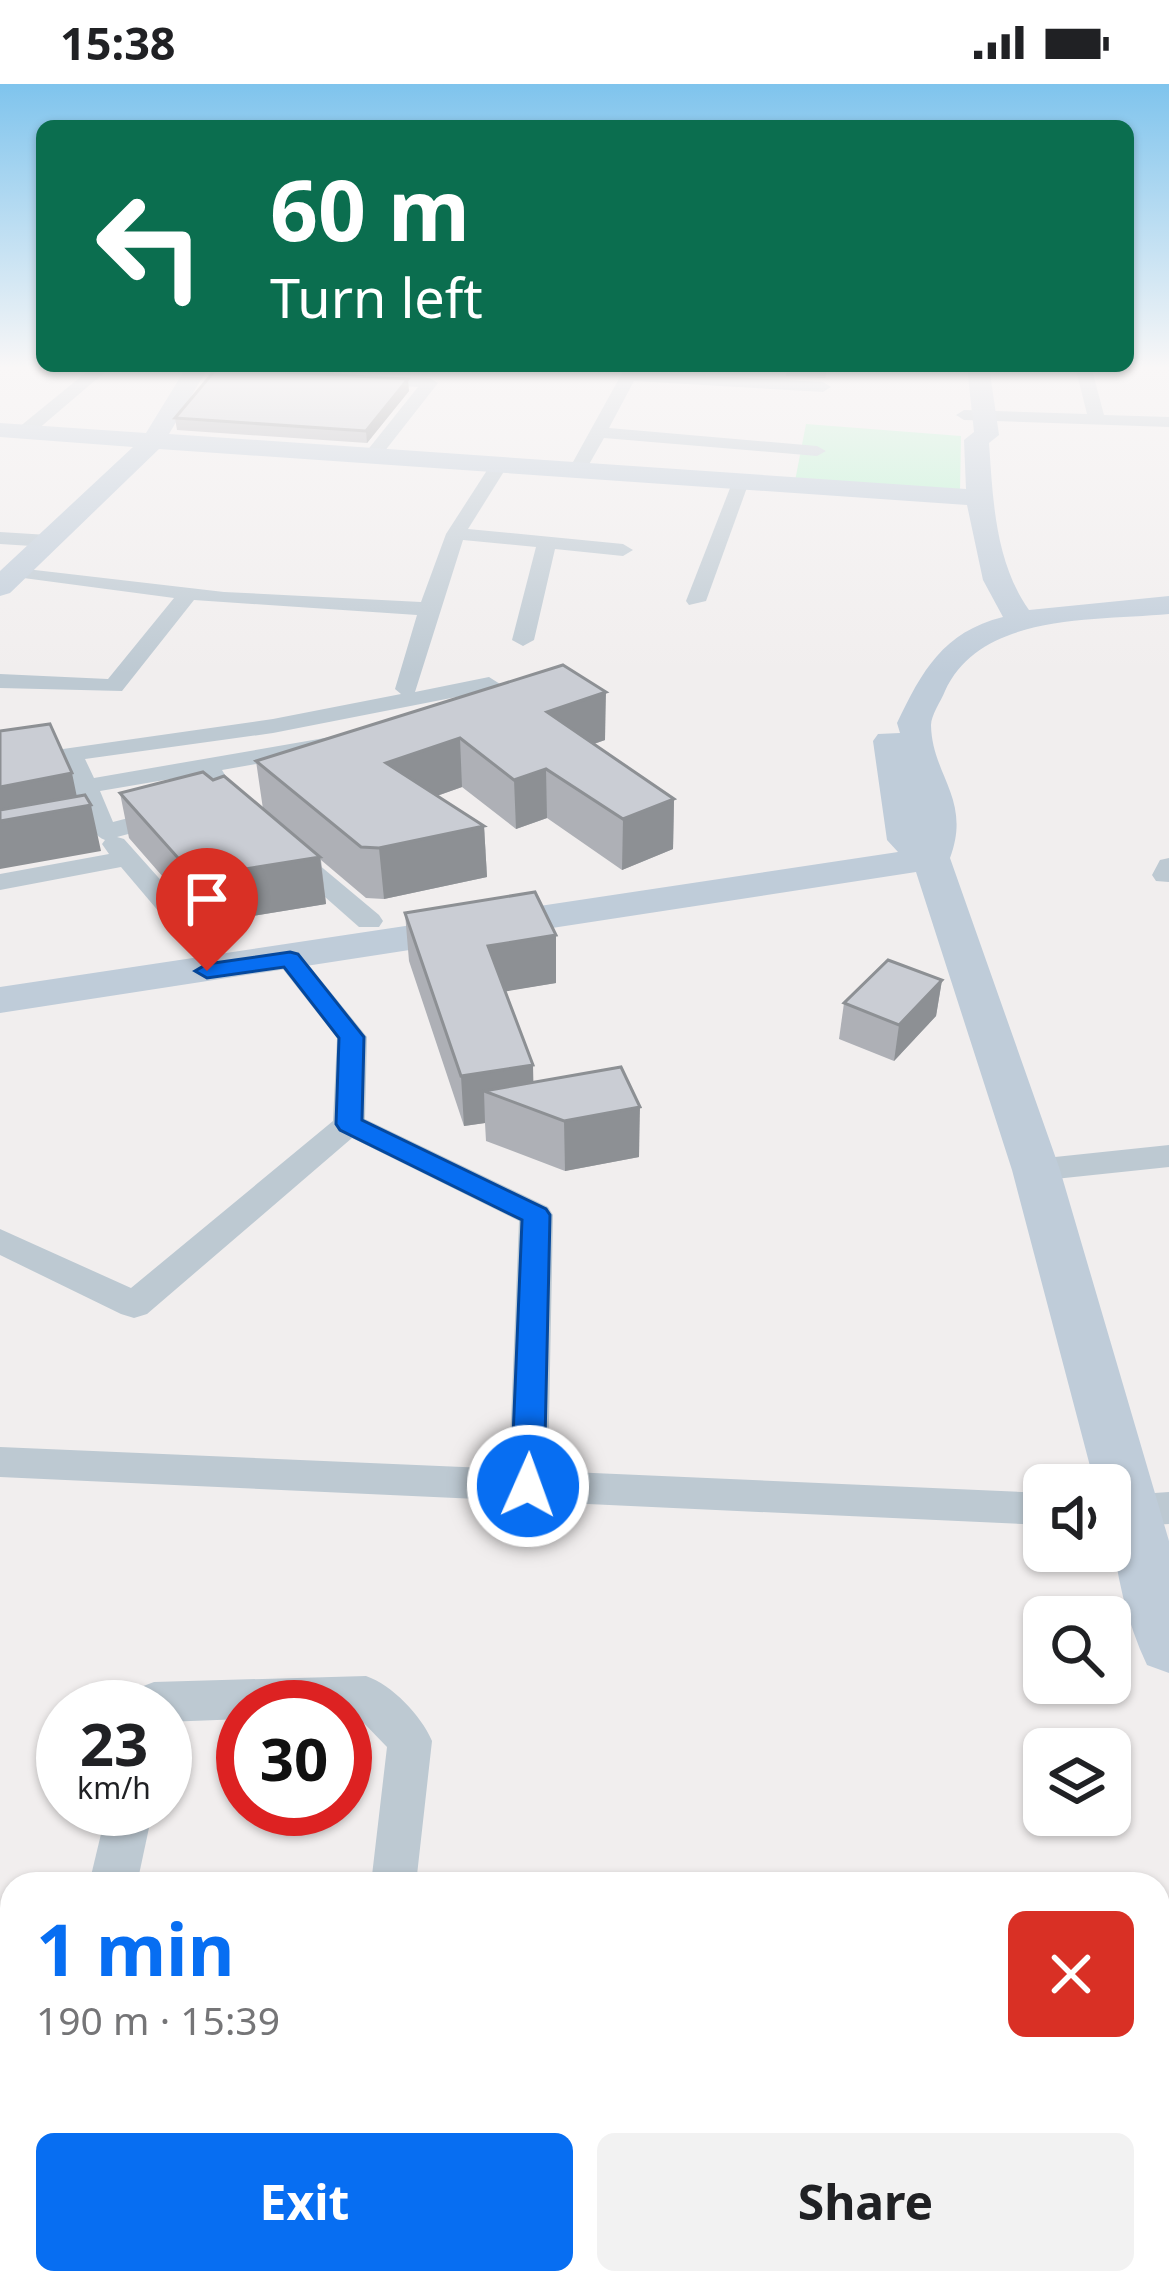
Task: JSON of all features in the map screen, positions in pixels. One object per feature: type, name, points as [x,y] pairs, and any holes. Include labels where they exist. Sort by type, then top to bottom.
[{"type":"street","points":[[8,579],[125,468]]},
{"type":"street","points":[[406,689],[456,534],[497,468]]},
{"type":"street","points":[[540,468],[980,498]]},
{"type":"street","points":[[978,468],[978,517],[1016,615]]},
{"type":"street","points":[[696,601],[740,482]]},
{"type":"street","points":[[456,534],[622,550]]},
{"type":"street","points":[[0,538],[48,542]]},
{"type":"street","points":[[523,640],[547,544]]},
{"type":"street","points":[[8,579],[429,610]]},
{"type":"street","points":[[0,681],[114,686],[189,593]]},
{"type":"street","points":[[0,1000],[290,959],[919,849],[942,830],[914,723],[939,669],[988,630],[1016,615],[1169,593]]},
{"type":"street","points":[[1016,615],[1169,604]]},
{"type":"street","points":[[181,920],[96,830],[83,787],[59,756],[273,726],[489,684]]},
{"type":"street","points":[[83,787],[206,765],[363,749],[314,774]]},
{"type":"street","points":[[96,830],[241,803],[206,765]]},
{"type":"street","points":[[275,841],[369,920]]},
{"type":"street","points":[[0,976],[369,920],[919,849]]},
{"type":"street","points":[[919,849],[1036,1169],[1136,1511],[1169,1646]]},
{"type":"street","points":[[0,882],[127,858]]},
{"type":"street","points":[[0,1241],[134,1305],[349,1124],[352,1037],[290,959]]},
{"type":"street","points":[[349,1124],[536,1215],[528,1486]]},
{"type":"street","points":[[1036,1169],[1169,1156]]},
{"type":"street","points":[[0,1462],[1023,1508]]},
{"type":"street","points":[[192,1701],[366,1695],[410,1741],[394,1872]]},
{"type":"street","points":[[116,1872],[124,1836]]},
{"type":"green space","points":[[797,468],[960,468],[960,492],[795,481]]},
{"type":"building","points":[[563,665],[606,692],[547,712],[674,799],[623,819],[546,769],[514,780],[460,738],[386,763],[484,826],[379,848],[361,847],[256,761]]},
{"type":"building","points":[[50,724],[72,773],[0,787],[0,731]]},
{"type":"building","points":[[203,772],[213,780],[224,776],[320,857],[195,877],[120,793]]},
{"type":"building","points":[[85,795],[91,805],[0,821],[0,810]]},
{"type":"building","points":[[535,892],[556,935],[488,946],[533,1065],[461,1076],[405,913]]},
{"type":"building","points":[[888,960],[942,980],[899,1025],[844,1003]]},
{"type":"building","points":[[621,1067],[640,1107],[564,1121],[484,1091]]},
{"type":"route","points":[[207,971],[290,959],[352,1037],[349,1124],[536,1215],[528,1486]]}]
